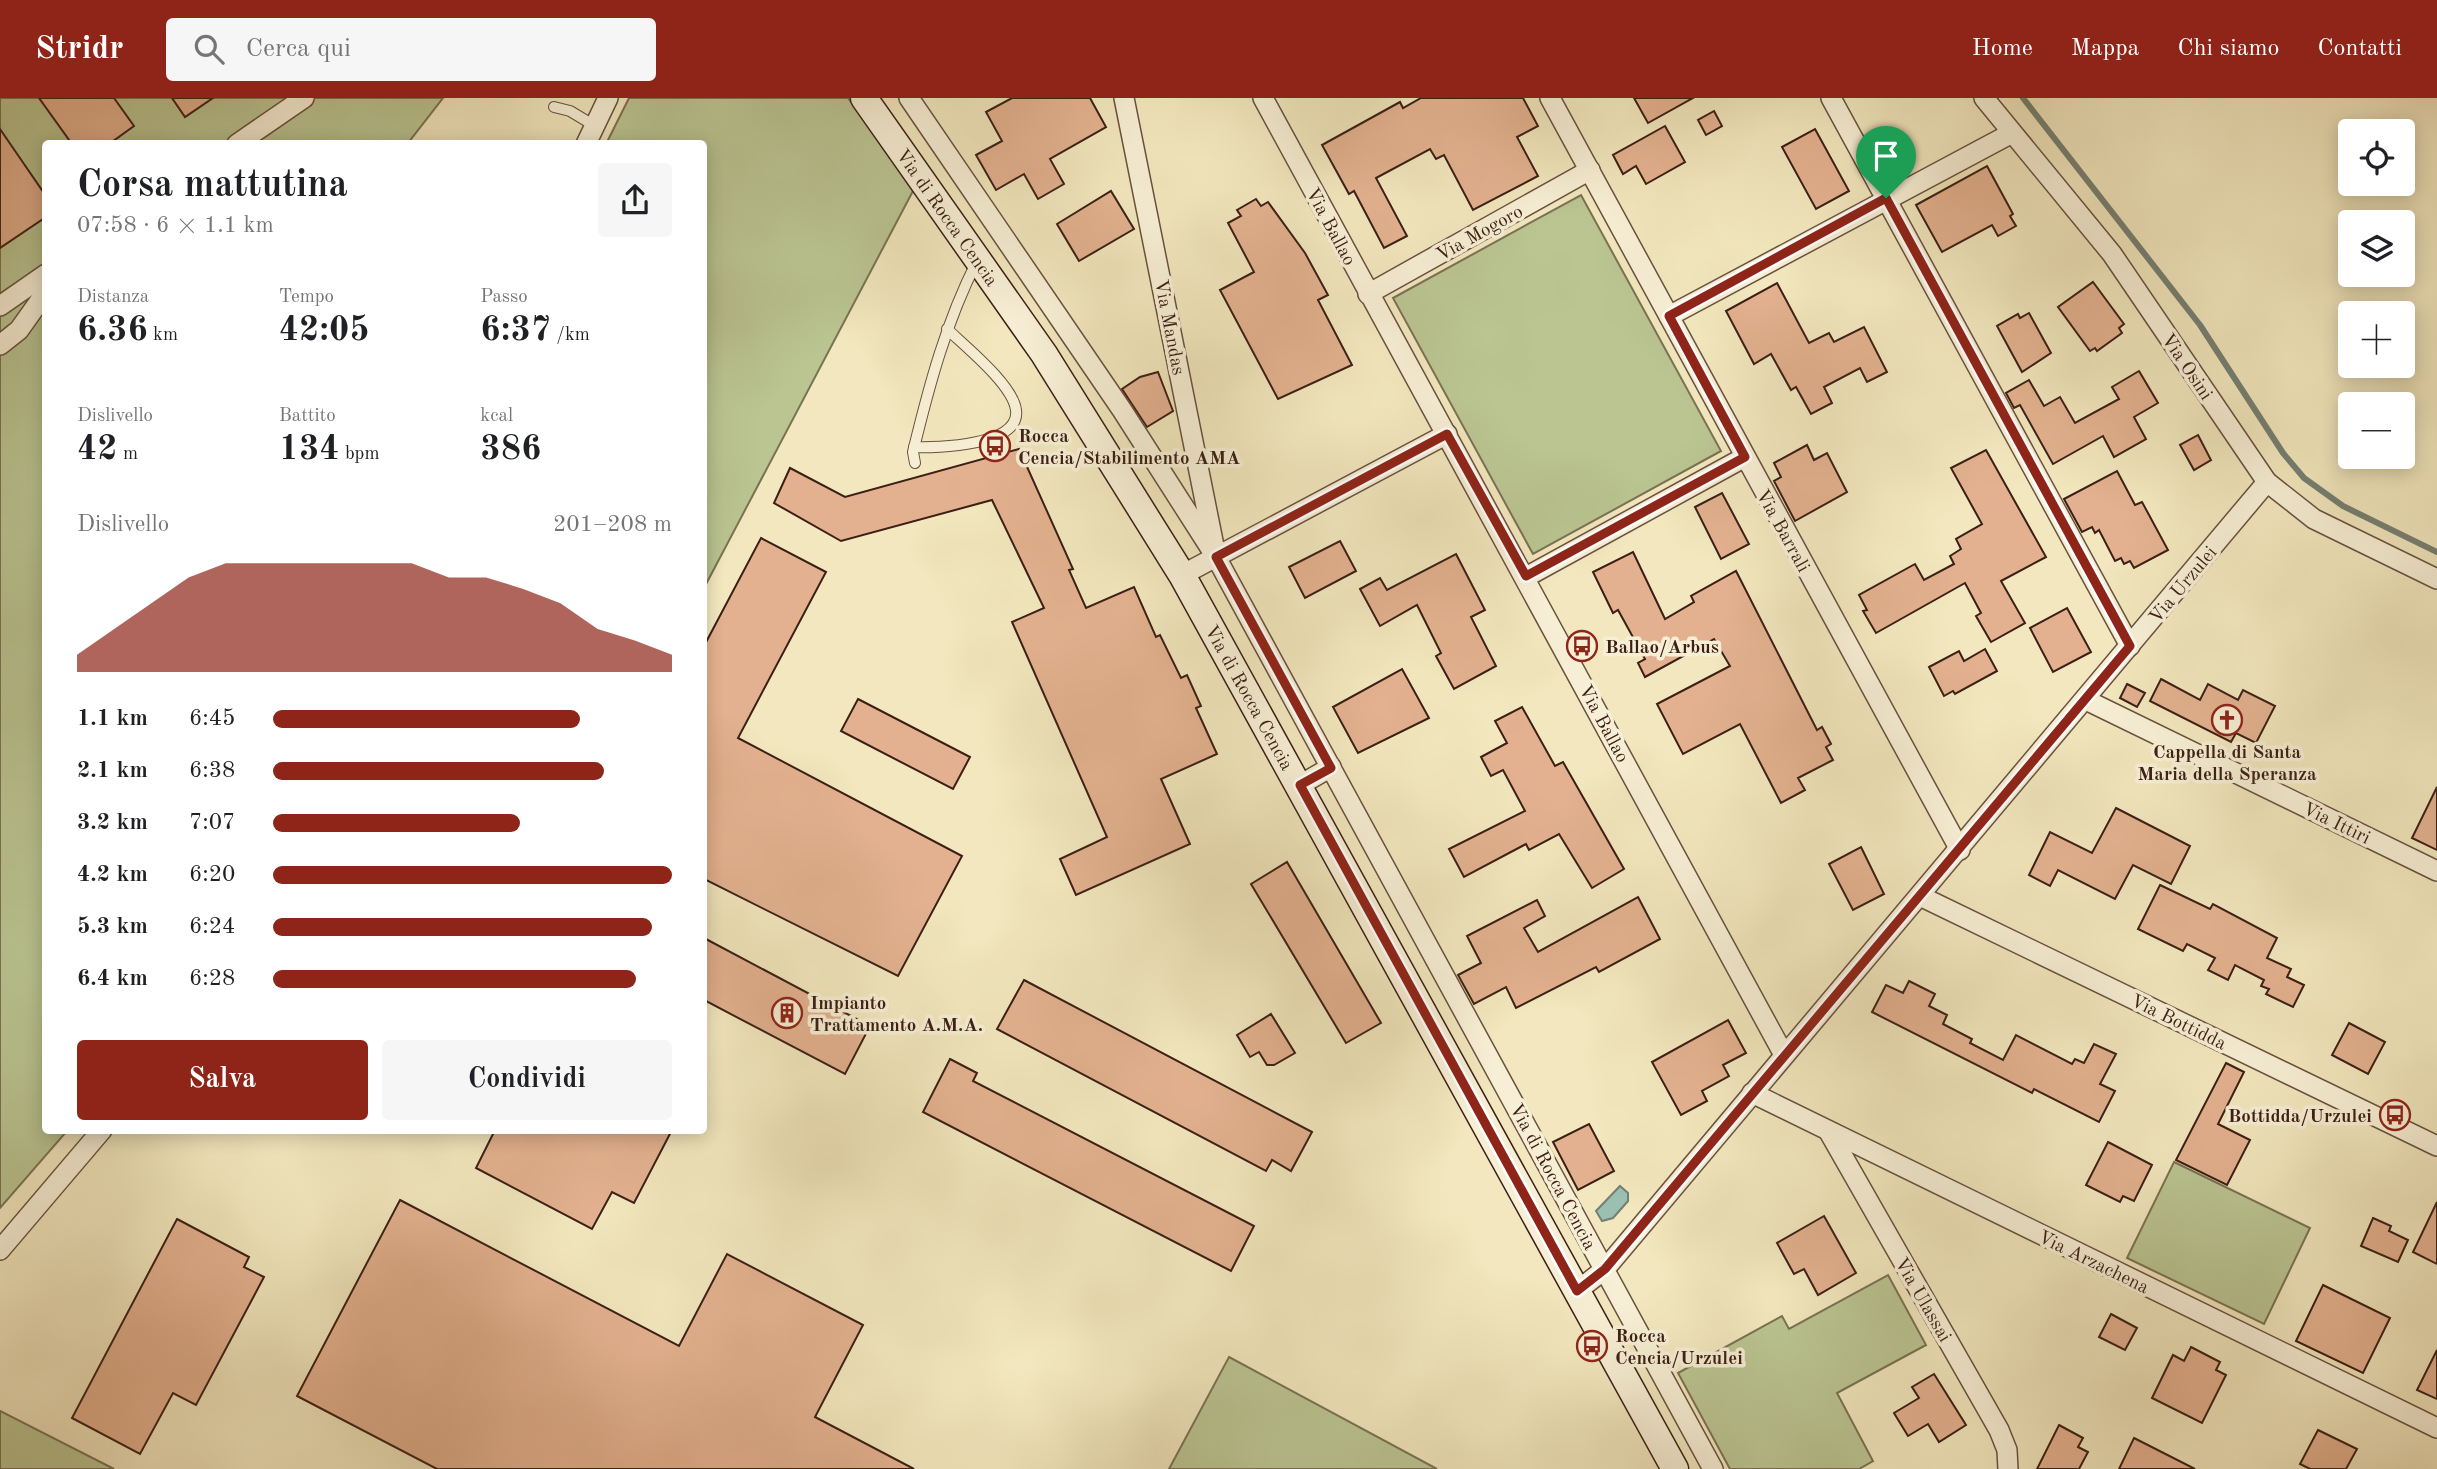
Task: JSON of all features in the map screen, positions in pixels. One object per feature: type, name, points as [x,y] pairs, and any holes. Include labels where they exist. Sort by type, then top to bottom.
[{"type":"main road","name":"Via di Rocca Cencia","points":[[864,98],[1061,380],[1182,575],[1675,1469]]},
{"type":"street","points":[[243,140],[304,98]]},
{"type":"street","name":"Via di Rocca Cencia","points":[[909,98],[1122,410],[1216,557],[1713,1469]]},
{"type":"street","name":"Via Mandas","points":[[1124,98],[1216,557]]},
{"type":"street","name":"Via Ballao","points":[[1263,98],[1368,294],[1526,576],[1784,1055]]},
{"type":"street","name":"Via Barrali","points":[[1550,98],[1960,850]]},
{"type":"street","points":[[1832,98],[2130,646]]},
{"type":"street","name":"Via Osini","points":[[1984,98],[2112,254],[2267,482],[2314,519],[2437,579]]},
{"type":"street","points":[[588,140],[606,99]]},
{"type":"street","points":[[1669,316],[2012,133]]},
{"type":"street","name":"Via Mogoro","points":[[1368,294],[1590,170]]},
{"type":"street","points":[[0,306],[42,277]]},
{"type":"street","points":[[0,345],[19,330],[42,298]]},
{"type":"street","points":[[1182,575],[1447,434]]},
{"type":"street","points":[[1526,576],[1745,457]]},
{"type":"street","name":"Via Urzulei","points":[[1577,1291],[1605,1269],[2267,482]]},
{"type":"street","name":"Via Ittiri","points":[[2086,700],[2437,871]]},
{"type":"street","points":[[1300,785],[1331,768]]},
{"type":"street","name":"Via Bottidda","points":[[1920,896],[2437,1146]]},
{"type":"street","name":"Via Arzachena","points":[[1752,1093],[2437,1428]]},
{"type":"street","name":"Via Ulassai","points":[[1829,1132],[1999,1430],[2007,1450],[2008,1469]]},
{"type":"street","points":[[0,1250],[99,1134]]},
{"type":"lane","points":[[554,107],[570,111],[595,126]]},
{"type":"lane","points":[[915,463],[914,447],[929,383],[947,329],[978,259]]},
{"type":"lane","points":[[914,447],[952,447],[994,437],[1004,432],[1016,418],[1016,410],[1004,386],[947,329]]},
{"type":"green space","points":[[0,98],[443,98],[410,140],[42,140],[42,1134],[64,1134],[0,1208]]},
{"type":"green space","points":[[629,98],[848,98],[914,189],[707,582],[707,140],[608,140]]},
{"type":"green space","points":[[1581,195],[1721,451],[1533,554],[1393,298]]},
{"type":"green space","points":[[2174,1162],[2310,1228],[2264,1324],[2127,1258]]},
{"type":"green space","points":[[1888,1275],[1926,1345],[1837,1393],[1873,1461],[1859,1469],[1730,1469],[1678,1373],[1782,1316],[1789,1329]]},
{"type":"green space","points":[[1229,1357],[1437,1469],[1169,1469]]},
{"type":"green space","points":[[0,1411],[114,1469],[0,1469]]},
{"type":"shaded area","points":[[1620,1186],[1628,1193],[1628,1201],[1613,1218],[1602,1221],[1596,1211]]},
{"type":"building","points":[[39,98],[114,98],[134,126],[115,140],[69,140]]},
{"type":"building","points":[[172,98],[213,98],[185,117]]},
{"type":"building","points":[[1012,98],[1090,98],[1106,127],[1050,159],[1064,184],[1038,199],[1024,174],[996,190],[976,155],[1002,141],[986,112]]},
{"type":"building","points":[[1421,98],[1523,98],[1538,126],[1517,137],[1538,176],[1473,210],[1444,155],[1436,159],[1430,149],[1376,178],[1407,236],[1384,248],[1354,191],[1349,194],[1322,145],[1400,102],[1403,108]]},
{"type":"building","points":[[1634,98],[1693,98],[1648,123]]},
{"type":"building","points":[[1714,111],[1722,126],[1706,135],[1698,120]]},
{"type":"building","points":[[1665,126],[1685,162],[1646,184],[1636,166],[1623,174],[1613,155]]},
{"type":"building","points":[[0,129],[42,190],[42,220],[0,248]]},
{"type":"building","points":[[1815,129],[1849,191],[1816,209],[1782,147]]},
{"type":"building","points":[[1987,166],[2013,214],[2010,216],[2016,226],[1998,236],[1992,225],[1942,252],[1916,205]]},
{"type":"building","points":[[1111,191],[1134,229],[1079,261],[1057,224]]},
{"type":"building","points":[[1256,199],[1261,206],[1268,202],[1305,253],[1328,295],[1318,300],[1352,365],[1278,399],[1220,290],[1254,272],[1228,223],[1241,216],[1237,210]]},
{"type":"building","points":[[2093,282],[2124,324],[2119,328],[2122,333],[2097,351],[2095,348],[2090,351],[2058,307]]},
{"type":"building","points":[[1777,283],[1809,343],[1829,333],[1834,342],[1864,327],[1887,372],[1867,382],[1860,368],[1824,387],[1832,403],[1811,414],[1796,387],[1791,390],[1771,354],[1754,364],[1726,311]]},
{"type":"building","points":[[2029,313],[2051,353],[2022,372],[1997,326],[2018,314],[2020,318]]},
{"type":"building","points":[[2139,371],[2158,403],[2134,417],[2146,439],[2114,457],[2103,436],[2053,464],[2020,405],[2014,408],[2006,393],[2029,380],[2044,406],[2060,397],[2075,423],[2119,399],[2112,387]]},
{"type":"building","points":[[1158,372],[1173,411],[1147,427],[1122,389],[1140,377]]},
{"type":"building","points":[[2198,435],[2211,460],[2194,470],[2180,445]]},
{"type":"building","points":[[1807,445],[1814,460],[1827,453],[1847,492],[1795,521],[1774,481],[1781,477],[1774,463]]},
{"type":"building","points":[[1019,449],[1073,569],[1069,570],[1086,608],[1134,587],[1156,637],[1160,635],[1181,678],[1187,675],[1201,706],[1196,708],[1217,754],[1161,779],[1190,844],[1076,895],[1060,859],[1107,837],[1012,622],[1044,608],[992,500],[841,541],[774,503],[790,468],[845,497]]},
{"type":"building","points":[[1986,450],[2046,557],[2001,581],[2025,623],[1991,642],[1976,616],[1981,613],[1965,583],[1876,633],[1863,611],[1867,610],[1859,595],[1915,564],[1924,580],[1954,564],[1950,556],[1961,549],[1956,539],[1982,524],[1951,468]]},
{"type":"building","points":[[2117,471],[2135,505],[2142,502],[2168,550],[2134,568],[2130,561],[2124,564],[2121,558],[2115,561],[2099,530],[2095,533],[2092,527],[2082,532],[2064,499]]},
{"type":"building","points":[[1722,493],[1749,544],[1721,559],[1695,507]]},
{"type":"building","points":[[761,538],[826,572],[738,738],[962,856],[898,976],[707,880],[707,640]]},
{"type":"building","points":[[1340,541],[1356,571],[1305,598],[1289,567]]},
{"type":"building","points":[[1633,552],[1665,619],[1694,602],[1691,596],[1736,571],[1817,730],[1822,727],[1831,744],[1826,747],[1833,760],[1798,778],[1805,790],[1781,803],[1740,724],[1683,754],[1657,704],[1730,666],[1714,639],[1645,677],[1638,663],[1645,659],[1618,610],[1613,613],[1593,572]]},
{"type":"building","points":[[1456,554],[1485,610],[1471,617],[1496,666],[1454,689],[1436,656],[1441,653],[1417,605],[1380,626],[1360,589],[1380,578],[1387,590]]},
{"type":"building","points":[[2067,608],[2091,652],[2053,672],[2030,628]]},
{"type":"building","points":[[1985,649],[1997,671],[1955,694],[1953,691],[1944,696],[1929,667],[1959,651],[1964,661]]},
{"type":"building","points":[[1402,669],[1429,718],[1358,753],[1333,707]]},
{"type":"building","name":"Cappella di Santa Maria della Speranza","points":[[2161,679],[2200,700],[2208,684],[2238,700],[2243,690],[2275,706],[2256,743],[2236,733],[2231,742],[2150,701]]},
{"type":"building","points":[[2127,684],[2145,693],[2137,707],[2120,698]]},
{"type":"building","points":[[858,699],[970,757],[953,789],[841,731]]},
{"type":"building","points":[[1522,707],[1555,766],[1563,762],[1624,869],[1592,888],[1559,834],[1529,850],[1526,844],[1464,877],[1449,849],[1525,811],[1503,770],[1491,776],[1481,757],[1507,743],[1495,721]]},
{"type":"building","points":[[2437,787],[2437,850],[2412,838]]},
{"type":"building","points":[[2116,808],[2190,846],[2171,884],[2133,865],[2115,899],[2058,870],[2050,886],[2029,875],[2050,832],[2092,853]]},
{"type":"building","points":[[1861,847],[1884,894],[1853,910],[1829,864]]},
{"type":"building","points":[[1287,862],[1381,1023],[1346,1043],[1251,884]]},
{"type":"building","points":[[2160,885],[2210,909],[2213,904],[2277,938],[2267,958],[2291,969],[2287,977],[2304,985],[2293,1007],[2266,994],[2269,989],[2261,986],[2264,980],[2235,965],[2228,980],[2208,970],[2215,958],[2187,944],[2183,951],[2138,929]]},
{"type":"building","points":[[1638,897],[1660,939],[1599,972],[1596,967],[1516,1008],[1506,987],[1474,1004],[1458,975],[1481,963],[1467,936],[1537,900],[1545,916],[1524,928],[1538,952]]},
{"type":"building","name":"Impianto Trattamento A.M.A.","points":[[707,940],[870,1026],[845,1074],[707,1002]]},
{"type":"building","points":[[1024,980],[1312,1132],[1291,1171],[1272,1160],[1266,1171],[997,1029]]},
{"type":"building","points":[[1909,981],[1935,994],[1929,1006],[1947,1015],[1943,1024],[1972,1039],[1970,1043],[2003,1060],[2016,1035],[2072,1064],[2075,1059],[2084,1063],[2094,1044],[2116,1054],[2100,1084],[2115,1091],[2099,1122],[2034,1089],[2032,1093],[1872,1012],[1886,985],[1903,993]]},
{"type":"building","points":[[1271,1014],[1295,1053],[1274,1065],[1267,1065],[1259,1052],[1250,1057],[1237,1035]]},
{"type":"building","points":[[1728,1020],[1746,1053],[1723,1065],[1729,1076],[1702,1091],[1707,1101],[1681,1115],[1652,1062]]},
{"type":"building","points":[[2349,1023],[2385,1042],[2368,1074],[2332,1055]]},
{"type":"building","points":[[950,1059],[977,1073],[973,1081],[1254,1226],[1231,1271],[923,1112]]},
{"type":"building","points":[[2226,1063],[2244,1072],[2218,1124],[2250,1140],[2227,1185],[2176,1160]]},
{"type":"building","points":[[1589,1124],[1614,1171],[1578,1190],[1553,1142]]},
{"type":"building","points":[[493,1134],[670,1134],[634,1203],[612,1192],[592,1229],[476,1168]]},
{"type":"building","points":[[2108,1142],[2152,1165],[2134,1201],[2123,1196],[2120,1202],[2086,1185]]},
{"type":"building","points":[[400,1200],[679,1346],[727,1254],[863,1325],[815,1417],[914,1469],[437,1469],[297,1396]]},
{"type":"building","points":[[2437,1202],[2437,1264],[2413,1252]]},
{"type":"building","points":[[1824,1216],[1856,1273],[1818,1295],[1804,1269],[1794,1274],[1777,1243]]},
{"type":"building","points":[[2373,1218],[2391,1226],[2389,1231],[2408,1240],[2398,1262],[2361,1246]]},
{"type":"building","points":[[177,1219],[249,1257],[244,1267],[264,1277],[196,1405],[173,1393],[140,1454],[72,1418]]},
{"type":"building","points":[[2323,1285],[2390,1318],[2363,1373],[2296,1341]]},
{"type":"building","points":[[2111,1314],[2137,1328],[2125,1350],[2099,1337]]},
{"type":"building","points":[[2191,1347],[2220,1362],[2216,1370],[2226,1375],[2202,1423],[2152,1398],[2173,1355],[2184,1361]]},
{"type":"building","points":[[2437,1350],[2437,1399],[2417,1390]]},
{"type":"building","points":[[1934,1374],[1966,1425],[1939,1442],[1928,1424],[1908,1436],[1894,1413],[1919,1398],[1912,1387]]},
{"type":"building","points":[[2059,1425],[2083,1438],[2078,1447],[2088,1452],[2079,1469],[2037,1469]]},
{"type":"building","points":[[2318,1430],[2357,1449],[2346,1469],[2310,1469],[2300,1464]]},
{"type":"building","points":[[2134,1438],[2195,1469],[2119,1469]]},
{"type":"waterway","points":[[2023,98],[2200,325],[2283,453],[2304,478],[2343,506],[2437,552]]},
{"type":"place","name":"Rocca Cencia/Stabilimento AMA","points":[[995,446]]},
{"type":"place","name":"Ballao/Arbus","points":[[1582,646]]},
{"type":"place","name":"Cappella di Santa Maria della Speranza","points":[[2227,720]]},
{"type":"place","name":"Impianto Trattamento A.M.A.","points":[[787,1013]]},
{"type":"place","name":"Bottidda/Urzulei","points":[[2395,1115]]},
{"type":"place","name":"Rocca Cencia/Urzulei","points":[[1592,1346]]},
{"type":"route","points":[[1886,198],[2130,646],[1605,1269],[1577,1291],[1300,785],[1331,768],[1216,557],[1447,434],[1526,576],[1745,457],[1669,316],[1886,198]]}]
